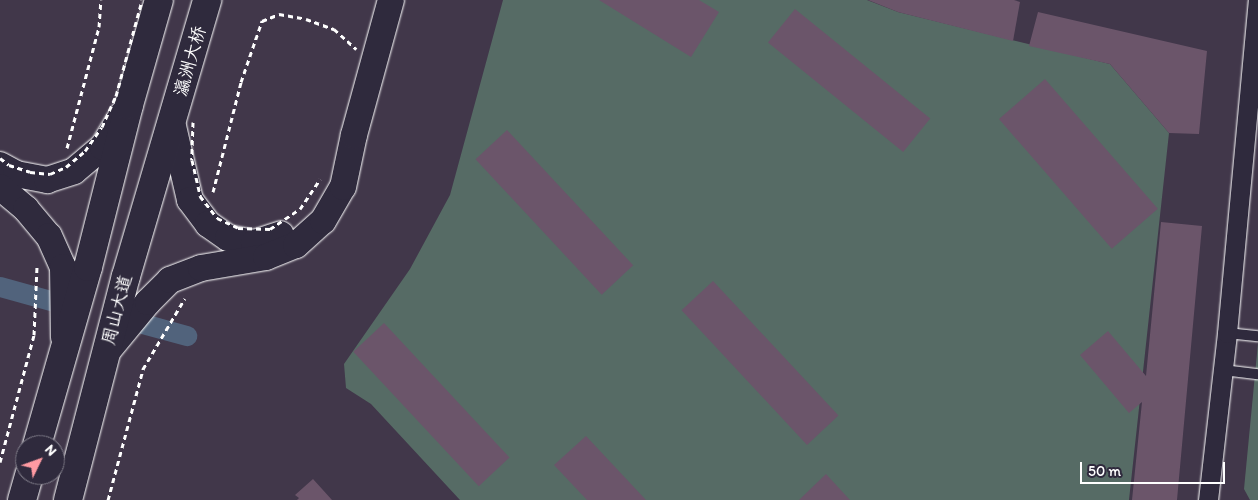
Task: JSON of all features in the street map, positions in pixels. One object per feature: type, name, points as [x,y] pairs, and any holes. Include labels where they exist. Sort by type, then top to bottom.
[{"type":"main road","points":[[40,435],[64,344],[88,267],[129,105],[159,0]]},
{"type":"main road","name":"瀛洲大桥","points":[[182,122],[208,0]]},
{"type":"main road","points":[[106,353],[148,302],[170,280],[201,268],[266,257],[296,245],[323,221],[343,187],[354,135],[391,0]]},
{"type":"main road","points":[[0,165],[16,174],[48,180],[74,171],[103,147],[129,105]]},
{"type":"main road","points":[[182,122],[190,200],[208,224],[228,238],[254,243],[277,237],[302,221],[319,200],[354,135]]},
{"type":"main road","name":"周山大道","points":[[68,500],[106,353],[182,122]]},
{"type":"main road","points":[[0,187],[26,209],[50,236],[64,267],[64,344]]},
{"type":"main road","points":[[22,500],[26,485]]},
{"type":"street","points":[[1208,500],[1227,333],[1258,0]]},
{"type":"lane","points":[[1227,333],[1258,336]]},
{"type":"lane","points":[[1223,370],[1258,374]]},
{"type":"path","points":[[65,156],[98,27],[101,0]]},
{"type":"path","points":[[0,158],[9,165],[30,172],[50,174],[66,167],[86,150],[102,127],[116,96],[142,0]]},
{"type":"path","points":[[210,200],[241,82],[262,21],[279,14],[306,19],[334,29],[356,50]]},
{"type":"path","points":[[182,122],[200,196],[217,218],[238,228],[270,229],[300,209]]},
{"type":"path","points":[[0,462],[34,335],[35,272]]},
{"type":"path","points":[[108,500],[143,368],[178,313]]},
{"type":"green space","points":[[503,0],[867,0],[898,12],[1110,64],[1169,133],[1129,500],[460,500],[371,404],[346,388],[344,364],[410,269],[450,195]]},
{"type":"green space","points":[[1258,343],[1258,500],[1250,500],[1244,489]]},
{"type":"building","points":[[599,0],[699,0],[719,12],[691,57]]},
{"type":"building","points":[[868,0],[1014,0],[1020,2],[1013,41],[898,12]]},
{"type":"building","points":[[795,9],[930,119],[903,152],[768,42]]},
{"type":"building","points":[[1038,12],[1207,51],[1199,134],[1169,133],[1110,64],[1029,46]]},
{"type":"building","points":[[1045,79],[1158,209],[1112,249],[999,119]]},
{"type":"building","points":[[507,130],[633,265],[602,295],[476,159]]},
{"type":"building","points":[[1161,222],[1202,226],[1177,500],[1132,500],[1142,402],[1129,413],[1080,355],[1108,331],[1146,376]]},
{"type":"building","points":[[713,281],[838,416],[807,445],[682,310]]},
{"type":"building","points":[[384,323],[509,458],[479,486],[353,352]]},
{"type":"building","points":[[586,436],[646,500],[587,500],[554,465]]},
{"type":"building","points":[[826,474],[850,500],[799,500]]},
{"type":"building","points":[[313,479],[332,500],[297,500],[299,498],[295,495]]},
{"type":"waterway","points":[[0,287],[55,302]]},
{"type":"waterway","points":[[143,324],[187,336]]}]
